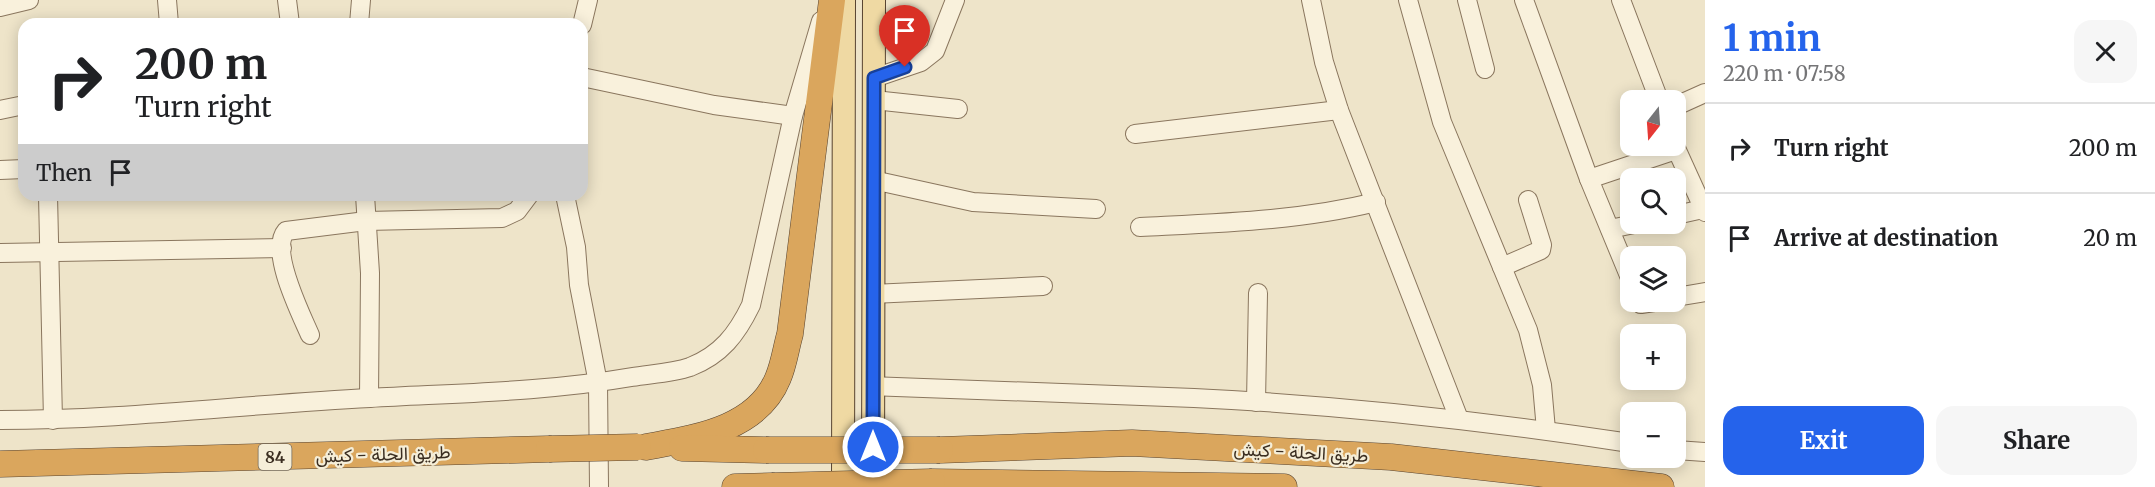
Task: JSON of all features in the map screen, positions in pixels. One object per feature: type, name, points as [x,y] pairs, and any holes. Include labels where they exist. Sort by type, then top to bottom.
[{"type":"highway","points":[[642,447],[686,440],[736,424],[763,404],[778,379],[790,334],[830,0]]},
{"type":"highway","name":"طريق الحلة - كيش","points":[[0,464],[642,447],[939,450],[1132,443],[1391,457],[1661,487]]},
{"type":"highway","points":[[959,482],[990,487]]},
{"type":"highway","points":[[735,487],[959,482],[1284,487]]},
{"type":"main road","points":[[843,487],[844,0]]},
{"type":"main road","points":[[873,487],[874,0]]},
{"type":"street","points":[[0,7],[29,0]]},
{"type":"street","points":[[167,0],[168,18]]},
{"type":"street","points":[[287,0],[289,18]]},
{"type":"street","points":[[360,18],[361,0]]},
{"type":"street","points":[[584,18],[588,0]]},
{"type":"street","points":[[0,420],[53,420],[369,398],[518,392],[598,383],[689,367],[719,352],[738,332],[751,305],[793,117],[830,0]]},
{"type":"street","points":[[874,89],[921,62],[935,51],[955,0]]},
{"type":"street","points":[[1311,0],[1324,62],[1339,110],[1459,419]]},
{"type":"street","points":[[1408,0],[1442,122],[1527,330],[1542,385],[1546,430]]},
{"type":"street","points":[[1467,0],[1485,69]]},
{"type":"street","points":[[1524,0],[1589,179],[1620,254]]},
{"type":"street","points":[[1621,0],[1655,90]]},
{"type":"street","points":[[588,78],[714,105],[793,117]]},
{"type":"street","points":[[874,89],[958,110]]},
{"type":"street","points":[[1686,102],[1705,93]]},
{"type":"street","points":[[0,110],[18,106]]},
{"type":"street","points":[[1136,134],[1339,110]]},
{"type":"street","points":[[1589,179],[1653,156]]},
{"type":"street","points":[[1679,156],[1704,211],[1686,214]]},
{"type":"street","points":[[0,170],[18,169]]},
{"type":"street","points":[[873,180],[973,202],[1096,209]]},
{"type":"street","points":[[1502,267],[1541,250],[1542,245],[1528,200]]},
{"type":"street","points":[[48,201],[53,420]]},
{"type":"street","points":[[365,201],[370,273],[369,398]]},
{"type":"street","points":[[310,335],[288,281],[282,248],[282,236],[286,231],[366,221],[502,218],[517,211],[524,201]]},
{"type":"street","points":[[566,201],[576,247],[579,285],[598,383],[599,487]]},
{"type":"street","points":[[1140,227],[1253,221],[1336,212],[1376,202]]},
{"type":"street","points":[[1610,229],[1620,227]]},
{"type":"street","points":[[0,253],[282,248]]},
{"type":"street","points":[[872,294],[1043,286]]},
{"type":"street","points":[[1686,295],[1705,292]]},
{"type":"street","points":[[1256,402],[1258,293]]},
{"type":"street","points":[[872,386],[1256,402],[1459,419],[1620,441]]},
{"type":"street","points":[[1686,451],[1705,452]]},
{"type":"route","points":[[873,447],[874,78],[905,67]]}]
